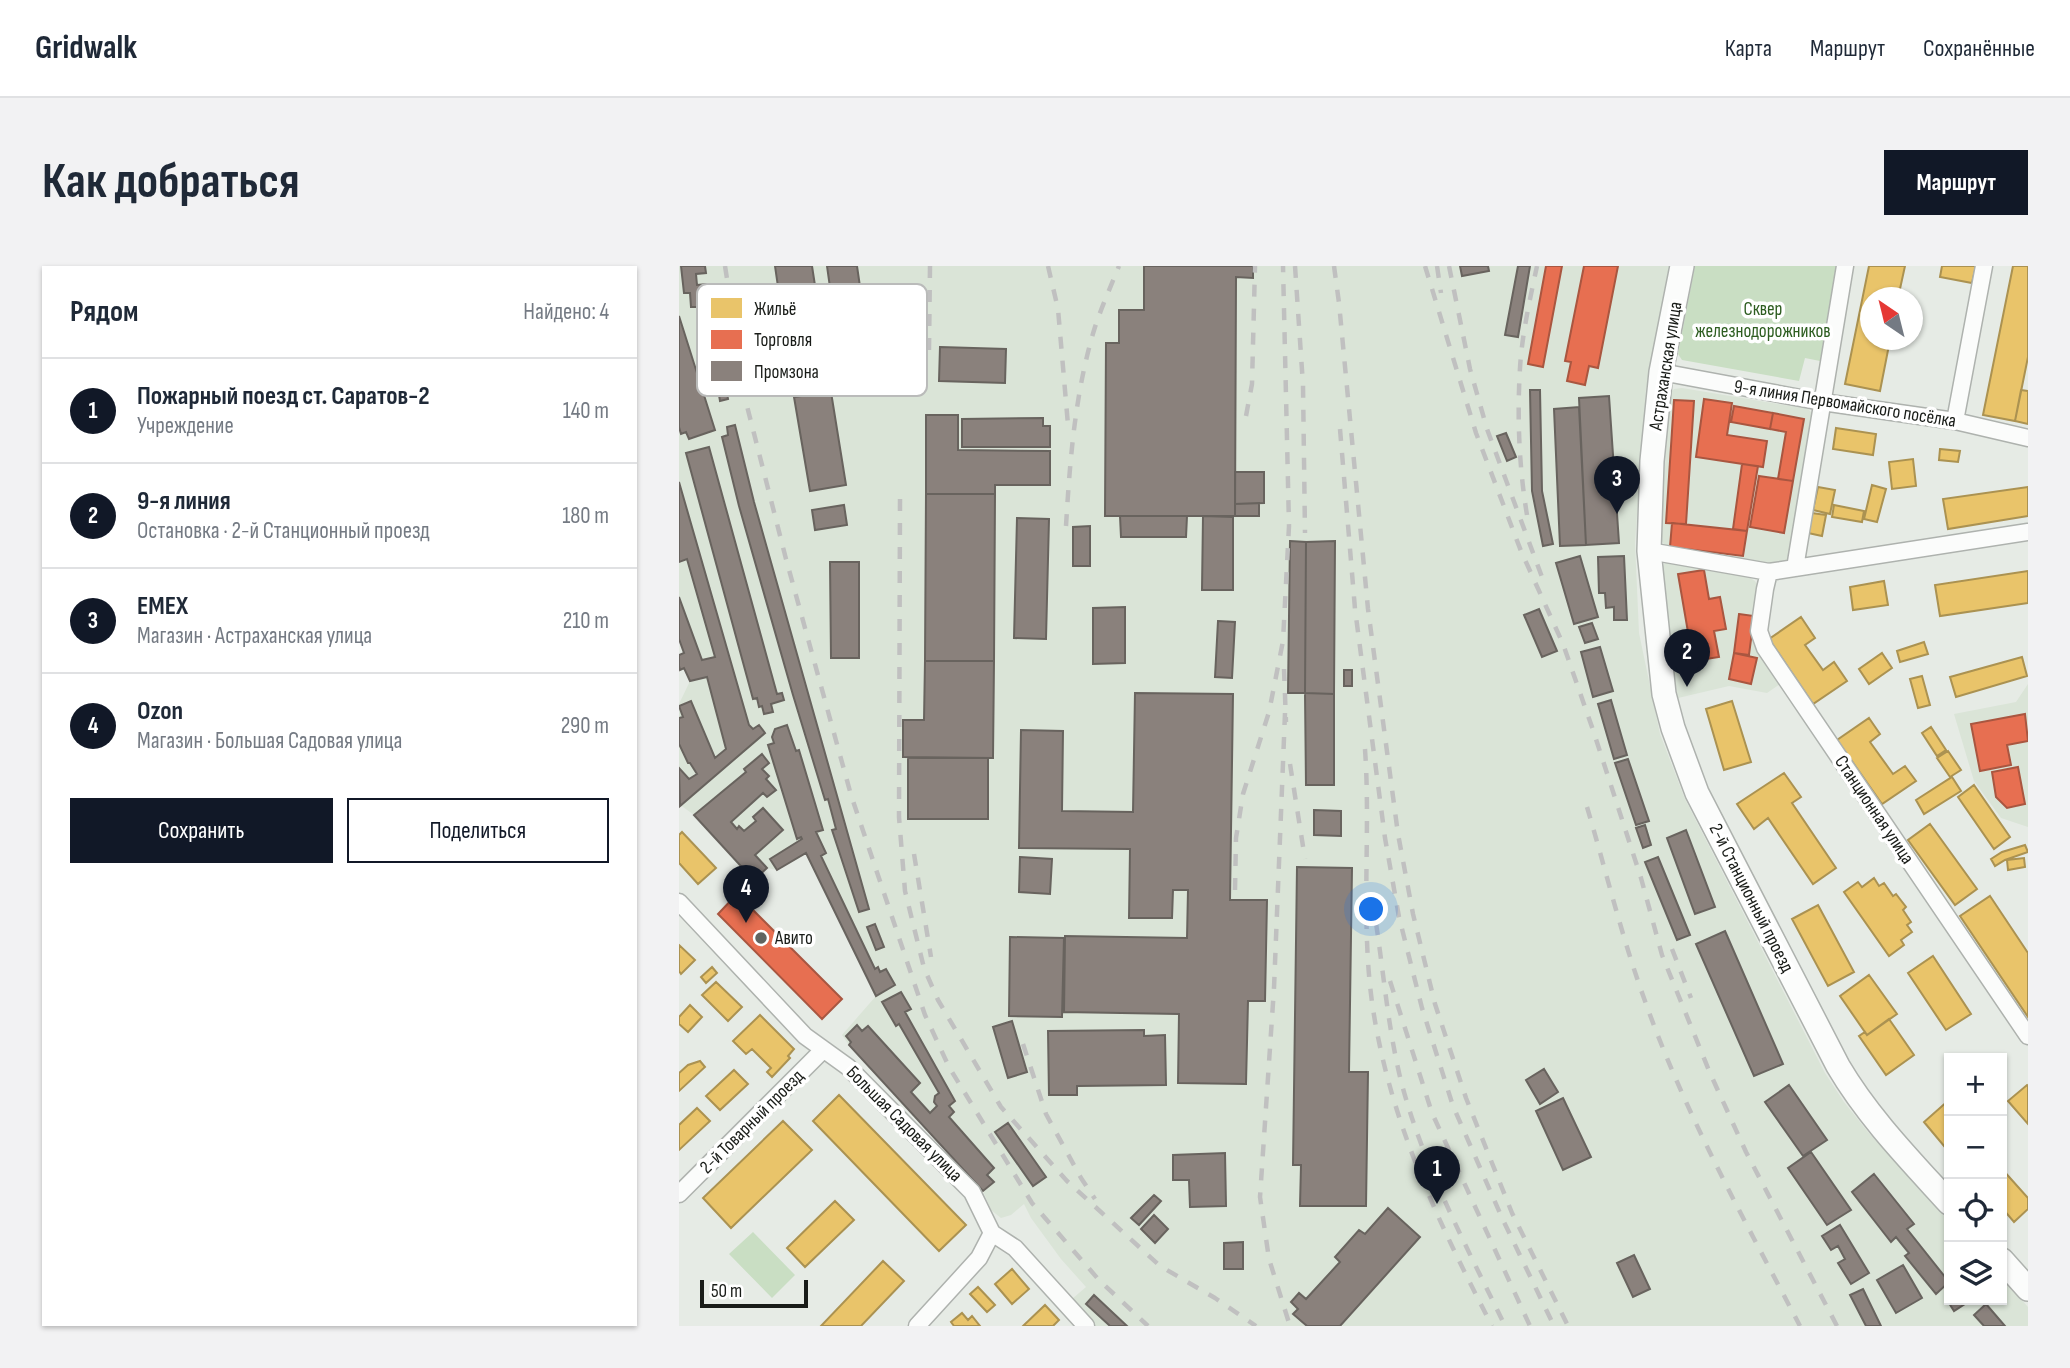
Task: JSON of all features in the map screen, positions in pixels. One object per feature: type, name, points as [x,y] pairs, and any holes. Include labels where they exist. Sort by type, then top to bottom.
[{"type":"main road","name":"Астраханская улица","points":[[1649,551],[1652,461],[1661,372],[1682,266]]},
{"type":"main road","name":"2-й Станционный проезд","points":[[1649,551],[1664,694],[1673,728],[1697,793],[1823,1040],[1855,1095],[1944,1197]]},
{"type":"main road","points":[[2007,1266],[2028,1289]]},
{"type":"street","points":[[1795,568],[1845,266]]},
{"type":"street","points":[[1955,421],[1984,266]]},
{"type":"street","name":"9-я линия Первомайского посёлка","points":[[1661,372],[1822,402],[1955,421],[2028,438]]},
{"type":"street","points":[[1649,551],[1769,572],[2028,532]]},
{"type":"street","name":"Станционная улица","points":[[1769,572],[1759,631],[1765,648],[2028,1036]]},
{"type":"street","name":"Большая Садовая улица","points":[[679,902],[805,1037],[848,1067],[972,1192],[992,1233],[1015,1248],[1086,1326]]},
{"type":"street","name":"2-й Товарный проезд","points":[[679,1194],[823,1050]]},
{"type":"street","points":[[916,1326],[979,1258],[992,1233]]},
{"type":"shaded area","points":[[679,266],[1669,266],[1646,389],[1635,543],[1639,633],[1660,734],[1685,799],[1825,1073],[1868,1132],[1944,1216],[1944,1305],[2007,1305],[2007,1284],[2028,1307],[2028,1326],[1094,1326],[1072,1299],[1086,1287],[1061,1259],[1024,1204],[1011,1215],[1001,1218],[991,1210],[983,1191],[842,1035],[876,996],[806,854],[777,870],[767,868],[756,878],[752,873],[749,875],[694,815],[679,804],[679,704],[690,681],[684,669],[680,670],[679,666],[679,655],[684,653],[679,639]]},
{"type":"shaded area","points":[[1682,388],[1808,409],[1812,413],[1791,556],[1787,560],[1769,565],[1665,546],[1660,538],[1670,394],[1674,389]]},
{"type":"shaded area","points":[[1671,560],[1747,576],[1755,581],[1760,590],[1758,605],[1780,684],[1767,693],[1729,686],[1678,698],[1667,630],[1662,569],[1664,564]]},
{"type":"shaded area","points":[[2028,684],[2028,827],[2001,818],[1974,781],[1954,714],[2016,702]]},
{"type":"green space","name":"Сквер железнодорожников","points":[[1695,266],[1836,266],[1820,361],[1805,358],[1799,381],[1682,360],[1678,354]]},
{"type":"green space","points":[[753,1232],[795,1275],[772,1298],[729,1254]]},
{"type":"building: Жильё","points":[[1869,266],[1905,266],[1900,287],[1865,287]]},
{"type":"building: Жильё","points":[[1942,266],[1976,266],[1972,283],[1940,277]]},
{"type":"building: Жильё","points":[[2013,266],[2028,266],[2028,357],[2015,421],[1983,415]]},
{"type":"building: Жильё","points":[[1860,310],[1860,350],[1888,350],[1880,391],[1845,384]]},
{"type":"building: Жильё","points":[[2021,390],[2028,391],[2028,424],[2015,421]]},
{"type":"building: Жильё","points":[[1836,428],[1876,434],[1873,455],[1833,449]]},
{"type":"building: Жильё","points":[[1940,449],[1960,451],[1958,462],[1939,460]]},
{"type":"building: Жильё","points":[[1913,459],[1916,486],[1892,489],[1889,462]]},
{"type":"building: Жильё","points":[[1872,485],[1886,489],[1877,522],[1864,519]]},
{"type":"building: Жильё","points":[[1818,487],[1835,490],[1830,514],[1813,510]]},
{"type":"building: Жильё","points":[[2028,487],[2028,516],[1948,529],[1943,499]]},
{"type":"building: Жильё","points":[[1834,505],[1864,511],[1862,522],[1832,517]]},
{"type":"building: Жильё","points":[[1812,513],[1826,515],[1822,536],[1808,533]]},
{"type":"building: Жильё","points":[[2028,571],[2028,603],[1940,616],[1935,585]]},
{"type":"building: Жильё","points":[[1884,581],[1888,605],[1853,610],[1850,587]]},
{"type":"building: Жильё","points":[[1801,617],[1815,638],[1805,645],[1823,670],[1834,662],[1847,681],[1813,704],[1769,639]]},
{"type":"building: Жильё","points":[[1924,642],[1928,654],[1900,662],[1897,651]]},
{"type":"building: Жильё","points":[[1882,653],[1892,668],[1869,684],[1859,669]]},
{"type":"building: Жильё","points":[[2022,657],[2027,676],[1956,697],[1950,677]]},
{"type":"building: Жильё","points":[[1922,676],[1930,705],[1918,708],[1910,679]]},
{"type":"building: Жильё","points":[[1732,701],[1751,762],[1724,770],[1706,709]]},
{"type":"building: Жильё","points":[[1869,718],[1880,734],[1870,742],[1893,774],[1905,766],[1916,781],[1882,804],[1837,740]]},
{"type":"building: Жильё","points":[[1931,727],[1946,750],[1937,756],[1922,733]]},
{"type":"building: Жильё","points":[[1948,751],[1961,770],[1950,777],[1937,758]]},
{"type":"building: Жильё","points":[[1784,773],[1801,797],[1792,803],[1836,868],[1813,884],[1768,818],[1754,829],[1737,804]]},
{"type":"building: Жильё","points":[[1952,777],[1961,791],[1924,814],[1916,800]]},
{"type":"building: Жильё","points":[[1974,785],[2010,837],[1994,849],[1958,797]]},
{"type":"building: Жильё","points":[[1930,824],[1977,889],[1955,905],[1908,840]]},
{"type":"building: Жильё","points":[[682,832],[716,868],[698,884],[679,863],[679,835]]},
{"type":"building: Жильё","points":[[2025,845],[2028,852],[1995,866],[1991,859],[2002,852]]},
{"type":"building: Жильё","points":[[2024,858],[2025,867],[2008,870],[2007,860]]},
{"type":"building: Жильё","points":[[1874,878],[1879,886],[1884,883],[1893,896],[1896,894],[1906,907],[1903,910],[1911,922],[1907,925],[1912,932],[1901,940],[1904,945],[1889,956],[1844,892],[1858,882],[1862,887]]},
{"type":"building: Жильё","points":[[1990,896],[2028,953],[2028,1017],[1960,916]]},
{"type":"building: Жильё","points":[[1818,905],[1854,972],[1828,986],[1792,919]]},
{"type":"building: Жильё","points":[[679,945],[695,960],[681,974],[679,971]]},
{"type":"building: Жильё","points":[[1933,956],[1971,1014],[1946,1030],[1908,973]]},
{"type":"building: Жильё","points":[[712,967],[717,973],[706,983],[701,977]]},
{"type":"building: Жильё","points":[[1869,975],[1897,1014],[1867,1035],[1840,996]]},
{"type":"building: Жильё","points":[[716,982],[742,1007],[728,1021],[702,995]]},
{"type":"building: Жильё","points":[[690,1005],[702,1017],[688,1032],[679,1024],[679,1017]]},
{"type":"building: Жильё","points":[[760,1015],[794,1049],[788,1056],[790,1058],[772,1077],[767,1072],[771,1068],[752,1049],[746,1054],[733,1041]]},
{"type":"building: Жильё","points":[[1889,1019],[1914,1055],[1886,1075],[1859,1036],[1865,1032],[1867,1035]]},
{"type":"building: Жильё","points":[[700,1061],[705,1067],[679,1091],[679,1073],[688,1065]]},
{"type":"building: Жильё","points":[[734,1070],[748,1084],[720,1110],[706,1096]]},
{"type":"building: Жильё","points":[[2028,1086],[2028,1124],[2008,1101]]},
{"type":"building: Жильё","points":[[839,1095],[966,1225],[939,1251],[813,1121]]},
{"type":"building: Жильё","points":[[1944,1104],[1944,1146],[1924,1122]]},
{"type":"building: Жильё","points":[[697,1108],[710,1121],[679,1150],[679,1125]]},
{"type":"building: Жильё","points":[[783,1121],[812,1150],[731,1228],[703,1198]]},
{"type":"building: Жильё","points":[[2007,1175],[2028,1198],[2028,1209],[2014,1222],[2007,1214]]},
{"type":"building: Жильё","points":[[835,1201],[854,1220],[805,1267],[787,1248]]},
{"type":"building: Жильё","points":[[883,1261],[904,1281],[861,1326],[821,1326]]},
{"type":"building: Жильё","points":[[1012,1269],[1029,1289],[1012,1304],[995,1284]]},
{"type":"building: Жильё","points":[[978,1287],[995,1305],[987,1312],[970,1294]]},
{"type":"building: Жильё","points":[[1045,1305],[1059,1320],[1053,1326],[1023,1326]]},
{"type":"building: Жильё","points":[[962,1313],[968,1320],[972,1316],[980,1326],[954,1326],[951,1322]]},
{"type":"building: Торговля","points":[[1546,266],[1562,266],[1543,367],[1528,364]]},
{"type":"building: Торговля","points":[[1584,266],[1618,266],[1598,368],[1589,366],[1585,385],[1567,381],[1571,362],[1565,361]]},
{"type":"building: Торговля","points":[[1704,399],[1732,403],[1727,435],[1767,441],[1763,467],[1696,457]]},
{"type":"building: Торговля","points":[[1674,400],[1694,401],[1686,524],[1666,523]]},
{"type":"building: Торговля","points":[[1734,406],[1773,413],[1770,429],[1731,422]]},
{"type":"building: Торговля","points":[[1773,413],[1804,419],[1793,481],[1778,479],[1786,432],[1770,429]]},
{"type":"building: Торговля","points":[[1742,464],[1758,466],[1747,531],[1733,529]]},
{"type":"building: Торговля","points":[[1759,476],[1793,481],[1784,533],[1750,527]]},
{"type":"building: Торговля","points":[[1672,523],[1747,531],[1743,556],[1670,547]]},
{"type":"building: Торговля","points":[[1704,570],[1709,599],[1720,597],[1726,629],[1714,631],[1719,657],[1693,661],[1678,574]]},
{"type":"building: Торговля","points":[[1739,614],[1754,616],[1749,655],[1734,653]]},
{"type":"building: Торговля","points":[[1734,653],[1757,658],[1751,684],[1729,679]]},
{"type":"building: Торговля","points":[[2025,714],[2028,741],[2007,745],[2011,765],[1980,771],[1971,724]]},
{"type":"building: Торговля","points":[[2018,767],[2025,804],[2007,808],[1996,797],[1992,772]]},
{"type":"building: Торговля","points":[[737,894],[842,999],[822,1019],[718,914]]},
{"type":"building: Промзона","points":[[681,266],[705,266],[706,273],[696,274],[697,307],[691,307],[690,293],[684,293]]},
{"type":"building: Промзона","points":[[775,266],[812,266],[815,284],[778,284]]},
{"type":"building: Промзона","points":[[827,266],[857,266],[860,284],[830,284]]},
{"type":"building: Промзона","points":[[1144,266],[1253,266],[1253,278],[1236,277],[1235,516],[1105,516],[1106,343],[1119,343],[1119,310],[1144,310]]},
{"type":"building: Промзона","points":[[1460,266],[1488,266],[1489,271],[1462,276]]},
{"type":"building: Промзона","points":[[1518,266],[1530,266],[1518,337],[1505,335]]},
{"type":"building: Промзона","points":[[679,316],[697,373],[697,396],[704,396],[715,430],[689,439],[686,432],[681,434]]},
{"type":"building: Промзона","points":[[940,347],[1006,349],[1005,383],[939,381]]},
{"type":"building: Промзона","points":[[1530,390],[1540,390],[1542,491],[1553,544],[1543,546],[1532,491]]},
{"type":"building: Промзона","points":[[719,396],[727,396],[728,399],[720,401]]},
{"type":"building: Промзона","points":[[832,396],[846,485],[810,491],[794,397]]},
{"type":"building: Промзона","points":[[1609,396],[1619,543],[1586,545],[1579,398]]},
{"type":"building: Промзона","points":[[1579,407],[1586,545],[1560,546],[1554,409]]},
{"type":"building: Промзона","points":[[926,415],[958,415],[958,450],[1050,451],[1050,485],[995,485],[995,494],[926,494]]},
{"type":"building: Промзона","points":[[1043,418],[1043,426],[1050,426],[1050,447],[962,447],[962,419]]},
{"type":"building: Промзона","points":[[735,425],[754,502],[869,909],[859,912],[832,830],[836,829],[828,799],[825,800],[793,695],[739,506],[722,437],[728,435],[727,427]]},
{"type":"building: Промзона","points":[[1506,433],[1516,457],[1507,461],[1497,436]]},
{"type":"building: Промзона","points":[[709,447],[777,694],[782,693],[784,700],[771,704],[773,712],[764,714],[757,698],[753,699],[686,453]]},
{"type":"building: Промзона","points":[[1235,472],[1264,472],[1264,503],[1235,504]]},
{"type":"building: Промзона","points":[[679,482],[749,725],[753,729],[759,725],[765,733],[680,806],[679,768],[689,779],[697,774],[679,744],[679,718],[683,717],[679,706],[691,701],[715,758],[726,749],[707,677],[690,681],[684,668],[680,670],[679,666],[679,655],[684,653],[679,639],[679,597],[702,660],[715,657],[687,559],[679,562]]},
{"type":"building: Промзона","points":[[926,494],[995,494],[994,661],[925,661]]},
{"type":"building: Промзона","points":[[1259,503],[1259,516],[1235,516],[1235,504]]},
{"type":"building: Промзона","points":[[844,505],[847,525],[815,530],[812,510]]},
{"type":"building: Промзона","points":[[1120,516],[1187,516],[1186,537],[1121,537]]},
{"type":"building: Промзона","points":[[1203,516],[1233,517],[1233,590],[1202,590]]},
{"type":"building: Промзона","points":[[1017,518],[1049,519],[1046,639],[1014,638]]},
{"type":"building: Промзона","points":[[1090,526],[1090,566],[1073,566],[1073,527]]},
{"type":"building: Промзона","points":[[1290,541],[1306,542],[1305,693],[1288,693]]},
{"type":"building: Промзона","points":[[1335,541],[1334,694],[1305,693],[1306,542]]},
{"type":"building: Промзона","points":[[1580,556],[1598,617],[1574,624],[1556,563]]},
{"type":"building: Промзона","points":[[1624,556],[1627,620],[1614,620],[1614,607],[1606,608],[1605,593],[1599,593],[1598,557]]},
{"type":"building: Промзона","points":[[830,562],[859,562],[859,658],[831,658]]},
{"type":"building: Промзона","points":[[1125,607],[1125,663],[1093,664],[1093,608]]},
{"type":"building: Промзона","points":[[1539,609],[1557,651],[1542,657],[1524,615]]},
{"type":"building: Промзона","points":[[1218,621],[1235,622],[1232,678],[1215,677]]},
{"type":"building: Промзона","points":[[1592,623],[1598,639],[1585,643],[1579,627]]},
{"type":"building: Промзона","points":[[1600,647],[1613,691],[1593,697],[1581,652]]},
{"type":"building: Промзона","points":[[925,661],[994,661],[993,758],[903,757],[903,720],[924,720]]},
{"type":"building: Промзона","points":[[1344,670],[1352,670],[1352,686],[1344,686]]},
{"type":"building: Промзона","points":[[1135,693],[1233,694],[1230,900],[1267,900],[1265,1001],[1248,1001],[1246,1084],[1178,1083],[1179,1014],[1064,1012],[1065,936],[1187,938],[1188,890],[1173,890],[1172,918],[1129,918],[1130,849],[1019,848],[1021,730],[1063,731],[1062,811],[1133,812]]},
{"type":"building: Промзона","points":[[1305,693],[1334,694],[1334,785],[1306,785]]},
{"type":"building: Промзона","points":[[1611,700],[1627,755],[1614,759],[1598,704]]},
{"type":"building: Промзона","points":[[787,725],[796,751],[799,750],[823,830],[816,832],[826,853],[821,856],[875,969],[878,967],[880,972],[886,969],[895,985],[876,996],[806,853],[777,870],[770,859],[802,839],[797,839],[768,745],[774,743],[772,737],[775,729]]},
{"type":"building: Промзона","points":[[762,754],[769,763],[762,769],[769,776],[766,779],[776,790],[767,797],[763,793],[731,822],[737,829],[739,826],[744,831],[756,821],[753,817],[763,808],[783,830],[755,855],[767,868],[756,878],[752,873],[749,875],[694,815],[746,772],[744,769]]},
{"type":"building: Промзона","points":[[908,758],[988,758],[988,819],[908,819]]},
{"type":"building: Промзона","points":[[1628,759],[1649,821],[1636,825],[1615,763]]},
{"type":"building: Промзона","points":[[1314,810],[1341,811],[1341,836],[1314,835]]},
{"type":"building: Промзона","points":[[1645,825],[1651,845],[1643,848],[1636,828]]},
{"type":"building: Промзона","points":[[1686,830],[1715,907],[1695,914],[1667,838]]},
{"type":"building: Промзона","points":[[1020,857],[1052,859],[1050,894],[1019,892]]},
{"type":"building: Промзона","points":[[1658,857],[1690,935],[1677,940],[1645,862]]},
{"type":"building: Промзона","points":[[1297,867],[1352,868],[1349,1072],[1368,1072],[1366,1206],[1300,1206],[1301,1165],[1293,1165]]},
{"type":"building: Промзона","points":[[875,924],[884,947],[876,950],[867,927]]},
{"type":"building: Промзона","points":[[1725,931],[1783,1064],[1754,1076],[1696,944]]},
{"type":"building: Промзона","points":[[1010,937],[1064,938],[1062,1017],[1009,1016]]},
{"type":"building: Промзона","points":[[901,992],[911,1009],[905,1012],[955,1101],[949,1106],[954,1112],[949,1117],[994,1168],[987,1175],[994,1182],[983,1191],[849,1045],[851,1042],[846,1036],[857,1025],[862,1031],[868,1026],[920,1083],[911,1092],[930,1113],[937,1106],[934,1102],[939,1093],[899,1024],[896,1026],[882,1002]]},
{"type":"building: Промзона","points":[[1012,1021],[1027,1072],[1008,1078],[993,1027]]},
{"type":"building: Промзона","points":[[1144,1030],[1144,1036],[1165,1035],[1166,1085],[1077,1086],[1077,1095],[1049,1095],[1048,1031]]},
{"type":"building: Промзона","points":[[1544,1069],[1558,1092],[1540,1104],[1526,1080]]},
{"type":"building: Промзона","points":[[1789,1085],[1827,1140],[1803,1156],[1765,1102]]},
{"type":"building: Промзона","points":[[1563,1098],[1591,1157],[1563,1170],[1536,1111]]},
{"type":"building: Промзона","points":[[1008,1123],[1046,1177],[1033,1186],[995,1132]]},
{"type":"building: Промзона","points":[[1811,1152],[1851,1210],[1827,1225],[1788,1168]]},
{"type":"building: Промзона","points":[[1225,1153],[1226,1206],[1190,1207],[1189,1180],[1173,1180],[1173,1155]]},
{"type":"building: Промзона","points":[[1874,1174],[1914,1224],[1907,1229],[1944,1276],[1944,1287],[1936,1294],[1905,1256],[1909,1253],[1896,1237],[1891,1242],[1852,1192]]},
{"type":"building: Промзона","points":[[1154,1195],[1161,1201],[1139,1225],[1131,1218]]},
{"type":"building: Промзона","points":[[1388,1208],[1420,1237],[1340,1326],[1307,1326],[1293,1314],[1298,1309],[1291,1302],[1299,1293],[1306,1299],[1340,1262],[1335,1257],[1359,1230],[1365,1234]]},
{"type":"building: Промзона","points":[[1154,1215],[1168,1229],[1155,1243],[1141,1229]]},
{"type":"building: Промзона","points":[[1840,1225],[1869,1273],[1851,1284],[1838,1263],[1845,1259],[1838,1246],[1831,1250],[1822,1236]]},
{"type":"building: Промзона","points":[[1243,1242],[1243,1269],[1224,1269],[1224,1243]]},
{"type":"building: Промзона","points":[[1634,1255],[1650,1289],[1633,1297],[1617,1263]]},
{"type":"building: Промзона","points":[[1903,1265],[1922,1298],[1896,1313],[1877,1280]]},
{"type":"building: Промзона","points":[[1863,1289],[1881,1326],[1866,1326],[1850,1295]]},
{"type":"building: Промзона","points":[[1094,1295],[1127,1326],[1110,1326],[1086,1304]]},
{"type":"building: Промзона","points":[[1950,1305],[1963,1305],[1954,1311]]},
{"type":"building: Промзона","points":[[1987,1305],[2005,1326],[1984,1326],[1974,1315]]},
{"type":"railway","points":[[725,266],[728,284]]},
{"type":"railway","points":[[929,350],[930,266]]},
{"type":"railway","points":[[1048,266],[1058,309],[1068,425]]},
{"type":"railway","points":[[1066,526],[1078,401],[1088,351],[1119,266]]},
{"type":"railway","points":[[1246,416],[1252,384],[1255,266]]},
{"type":"railway","points":[[1235,890],[1236,838],[1243,794],[1269,712],[1283,641],[1289,526],[1283,266]]},
{"type":"railway","points":[[1295,266],[1303,385],[1305,533]]},
{"type":"railway","points":[[1334,266],[1368,609],[1398,834],[1413,914],[1435,1004],[1466,1098],[1512,1213],[1568,1326]]},
{"type":"railway","points":[[1425,266],[1476,433],[1521,551],[1563,644],[1593,730],[1641,878],[1662,955],[1710,1073],[1746,1152],[1837,1326]]},
{"type":"railway","points":[[1437,266],[1441,293]]},
{"type":"railway","points":[[1449,266],[1470,369],[1487,429],[1542,577]]},
{"type":"railway","points":[[1527,515],[1520,460],[1519,386],[1524,329],[1537,266]]},
{"type":"railway","points":[[745,396],[786,559],[851,795],[925,1015],[949,1067],[1032,1203],[1099,1280],[1148,1326]]},
{"type":"railway","points":[[1340,429],[1355,609],[1385,838],[1399,917],[1422,1008],[1453,1106],[1503,1220],[1554,1326]]},
{"type":"railway","points":[[900,499],[899,817],[905,891],[924,968],[938,1000],[1001,1107],[1067,1181],[1160,1266],[1256,1326]]},
{"type":"railway","points":[[1284,669],[1286,722]]},
{"type":"railway","points":[[1285,713],[1274,988],[1260,1197],[1269,1259],[1290,1326]]},
{"type":"railway","points":[[1365,749],[1367,944],[1373,1009],[1381,1052],[1419,1172],[1492,1326]]},
{"type":"railway","points":[[1290,764],[1305,859]]},
{"type":"railway","points":[[1587,807],[1629,953],[1661,1043],[1716,1166],[1800,1326]]},
{"type":"railway","points":[[914,854],[931,957]]},
{"type":"railway","points":[[1376,923],[1393,1041],[1410,1113],[1447,1206],[1505,1326]]},
{"type":"railway","points":[[1672,949],[1691,998]]},
{"type":"railway","points":[[1390,981],[1432,1113],[1530,1326]]},
{"type":"railway","points":[[1023,1044],[1046,1114],[1095,1199]]},
{"type":"place","name":"EMEX","points":[[1617,514]]},
{"type":"place","name":"9-я линия","points":[[1687,687]]},
{"type":"place","name":"Ozon","points":[[746,923]]},
{"type":"place","name":"Авито","points":[[761,938]]},
{"type":"place","name":"Пожарный поезд ст. Саратов-2","points":[[1437,1204]]}]
